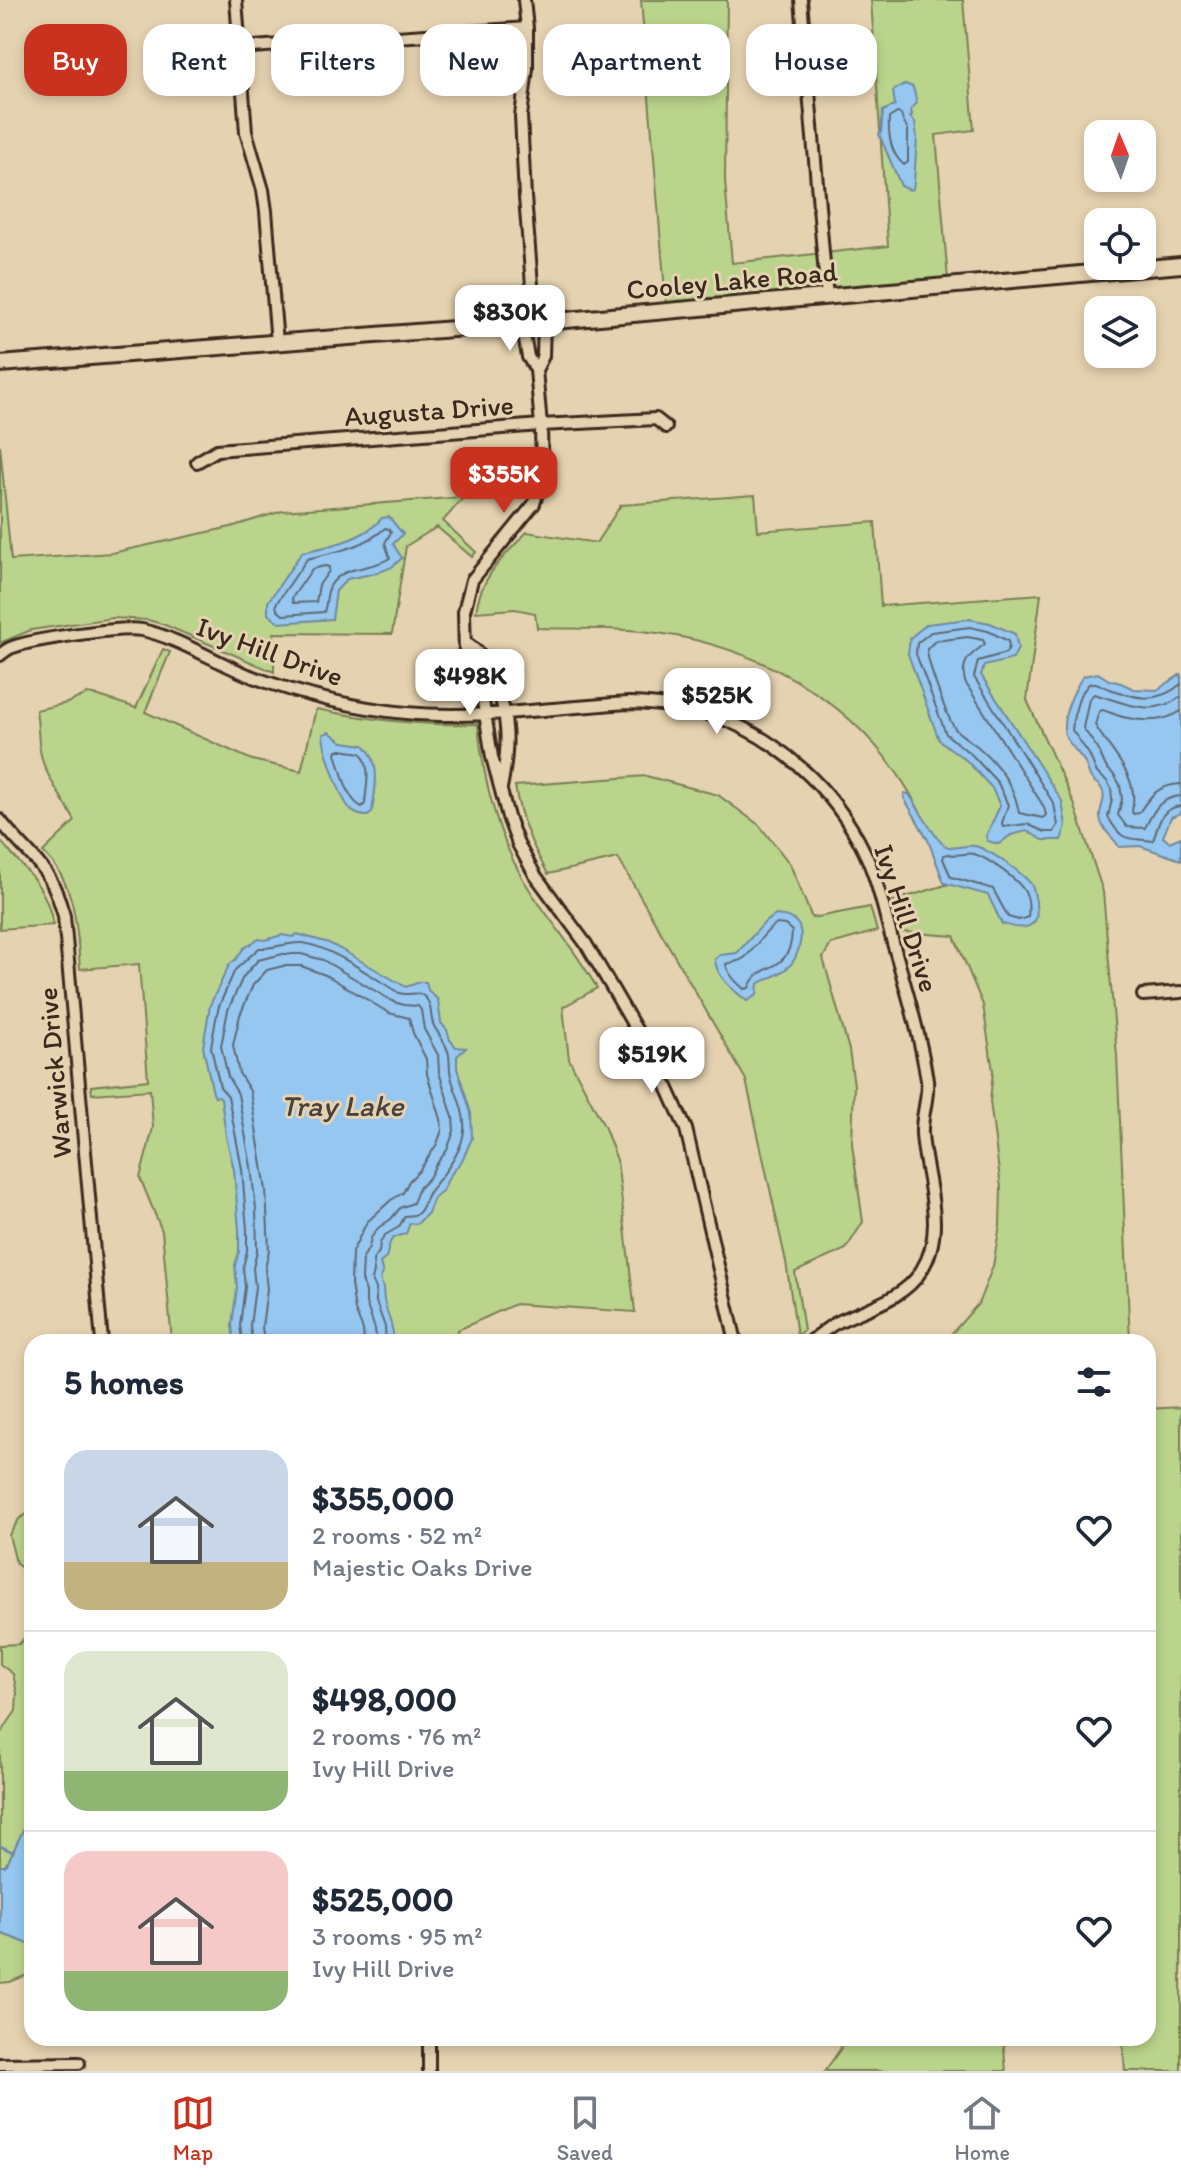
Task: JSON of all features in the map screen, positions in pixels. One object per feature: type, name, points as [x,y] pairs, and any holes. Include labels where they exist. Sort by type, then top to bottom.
[{"type":"street","points":[[236,0],[238,24]]},
{"type":"street","points":[[524,0],[527,24]]},
{"type":"street","points":[[801,0],[827,298]]},
{"type":"street","points":[[255,47],[420,35]]},
{"type":"street","points":[[243,96],[246,132],[266,211],[277,343]]},
{"type":"street","points":[[524,96],[521,116],[534,323],[543,356],[536,370]]},
{"type":"street","name":"Cooley Lake Road","points":[[0,364],[534,323],[1181,265]]},
{"type":"street","points":[[534,323],[528,357],[536,370],[541,425],[543,464],[539,492],[525,517],[472,580],[464,611],[465,655],[487,713],[492,757],[518,844],[535,875],[586,944],[608,981],[659,1069],[686,1129],[734,1334]]},
{"type":"street","name":"Augusta Drive","points":[[197,462],[217,450],[541,425],[656,419],[666,427]]},
{"type":"street","name":"Ivy Hill Drive","points":[[0,655],[10,648],[32,642],[132,629],[158,635],[253,677],[338,702],[406,713],[505,713],[630,703],[656,704],[710,714],[758,737],[804,770],[838,808],[865,853],[913,1015],[927,1083],[922,1135],[934,1225],[929,1255],[921,1272],[904,1290],[820,1334]]},
{"type":"street","points":[[466,643],[478,651],[490,670],[505,713],[507,746],[501,789]]},
{"type":"street","name":"Warwick Drive","points":[[0,820],[52,883],[64,916],[101,1334]]},
{"type":"street","points":[[1143,995],[1181,992]]},
{"type":"street","points":[[429,2046],[429,2071]]},
{"type":"street","points":[[0,2064],[79,2063]]},
{"type":"green space","points":[[641,0],[727,0],[727,24],[643,24]]},
{"type":"green space","points":[[871,0],[963,0],[974,130],[936,135],[948,280],[666,304],[649,96],[726,96],[725,181],[732,263],[888,246],[877,87],[877,24],[873,24]]},
{"type":"green space","points":[[0,445],[11,560],[112,553],[231,527],[282,511],[464,497],[443,521],[476,552],[472,557],[437,527],[406,546],[392,634],[274,633],[274,672],[148,620],[113,618],[31,630],[0,643]]},
{"type":"green space","points":[[755,495],[758,531],[875,522],[881,606],[1041,594],[1027,700],[1074,803],[1103,892],[1117,1056],[1130,1334],[951,1334],[978,1304],[993,1266],[1000,1225],[1001,1188],[990,1101],[993,1071],[983,1005],[954,936],[902,932],[893,901],[949,884],[911,795],[888,760],[830,703],[796,680],[722,647],[641,631],[537,628],[535,613],[515,609],[476,612],[478,599],[488,578],[527,532],[596,543],[621,505]]},
{"type":"green space","points":[[163,649],[170,652],[145,712],[252,760],[301,771],[316,709],[397,721],[478,724],[494,811],[510,854],[531,892],[597,988],[563,1007],[569,1059],[604,1126],[617,1160],[635,1312],[515,1304],[458,1330],[456,1334],[171,1334],[162,1231],[140,1178],[153,1128],[150,1090],[92,1094],[91,1086],[148,1080],[139,964],[80,969],[73,906],[62,877],[43,852],[75,821],[44,766],[36,710],[67,703],[87,694],[136,708]]},
{"type":"green space","points":[[646,776],[718,795],[759,825],[790,864],[812,918],[870,907],[877,931],[831,944],[823,958],[849,1050],[854,1085],[852,1144],[863,1222],[846,1249],[795,1272],[804,1330],[798,1334],[786,1262],[746,1080],[618,858],[548,874],[527,832],[515,786]]},
{"type":"green space","points":[[0,840],[39,887],[53,925],[0,929]]},
{"type":"green space","points":[[1181,1407],[1181,2071],[1125,2071],[1123,2046],[1156,2046],[1156,1409]]},
{"type":"green space","points":[[24,1516],[24,1570],[16,1563],[9,1535]]},
{"type":"green space","points":[[24,1638],[24,1829],[9,1860],[5,1866],[0,1866],[0,1734],[16,1711],[17,1693],[13,1674],[0,1664],[0,1645],[19,1644]]},
{"type":"green space","points":[[0,1933],[24,1942],[24,1976],[0,1983]]},
{"type":"green space","points":[[1004,2046],[1006,2071],[825,2071],[841,2048]]},
{"type":"water","points":[[905,84],[913,87],[917,103],[911,109],[910,117],[915,122],[917,138],[914,182],[910,190],[901,186],[879,134],[883,111],[895,105],[893,91]]},
{"type":"water","points":[[389,517],[403,534],[393,544],[402,558],[392,567],[377,573],[347,579],[336,591],[332,619],[279,623],[268,614],[268,602],[302,552],[345,541],[366,531],[382,518]]},
{"type":"water","points":[[969,619],[990,623],[1015,634],[1018,648],[1013,659],[984,666],[981,675],[1062,801],[1066,826],[1061,840],[1043,840],[1027,831],[1011,835],[999,844],[987,841],[986,836],[1000,806],[992,788],[967,761],[939,740],[908,654],[910,638],[927,624]]},
{"type":"water","points":[[1098,673],[1134,689],[1157,690],[1181,674],[1181,813],[1171,817],[1163,837],[1169,842],[1181,837],[1181,860],[1140,846],[1119,847],[1103,826],[1100,817],[1104,798],[1102,789],[1091,778],[1084,761],[1067,739],[1064,728],[1069,704],[1083,676]]},
{"type":"water","points":[[329,732],[343,742],[364,745],[370,752],[376,786],[372,812],[368,816],[353,812],[342,796],[324,741],[323,734]]},
{"type":"water","points":[[904,793],[909,794],[944,845],[981,848],[1027,879],[1035,897],[1036,920],[1021,928],[1002,924],[988,895],[944,883],[928,840]]},
{"type":"water","points":[[776,915],[791,918],[798,925],[801,936],[799,948],[789,967],[758,984],[757,995],[747,1001],[722,977],[715,959],[720,955],[737,953],[765,922]]},
{"type":"water","name":"Tray Lake","points":[[297,934],[329,943],[406,987],[426,982],[428,990],[438,1000],[441,1023],[450,1040],[456,1047],[466,1048],[457,1056],[457,1068],[471,1113],[472,1138],[463,1159],[443,1190],[434,1198],[428,1213],[417,1224],[410,1223],[406,1234],[392,1239],[386,1258],[380,1263],[384,1301],[393,1334],[233,1334],[237,1287],[235,1265],[239,1251],[234,1170],[221,1098],[213,1093],[203,1047],[210,1005],[229,965],[244,948],[258,939],[282,935],[293,937]]},
{"type":"water","points":[[24,1827],[24,1942],[0,1933],[0,1866],[5,1866]]},
{"type":"waterway","points":[[0,1846],[13,1852]]}]
